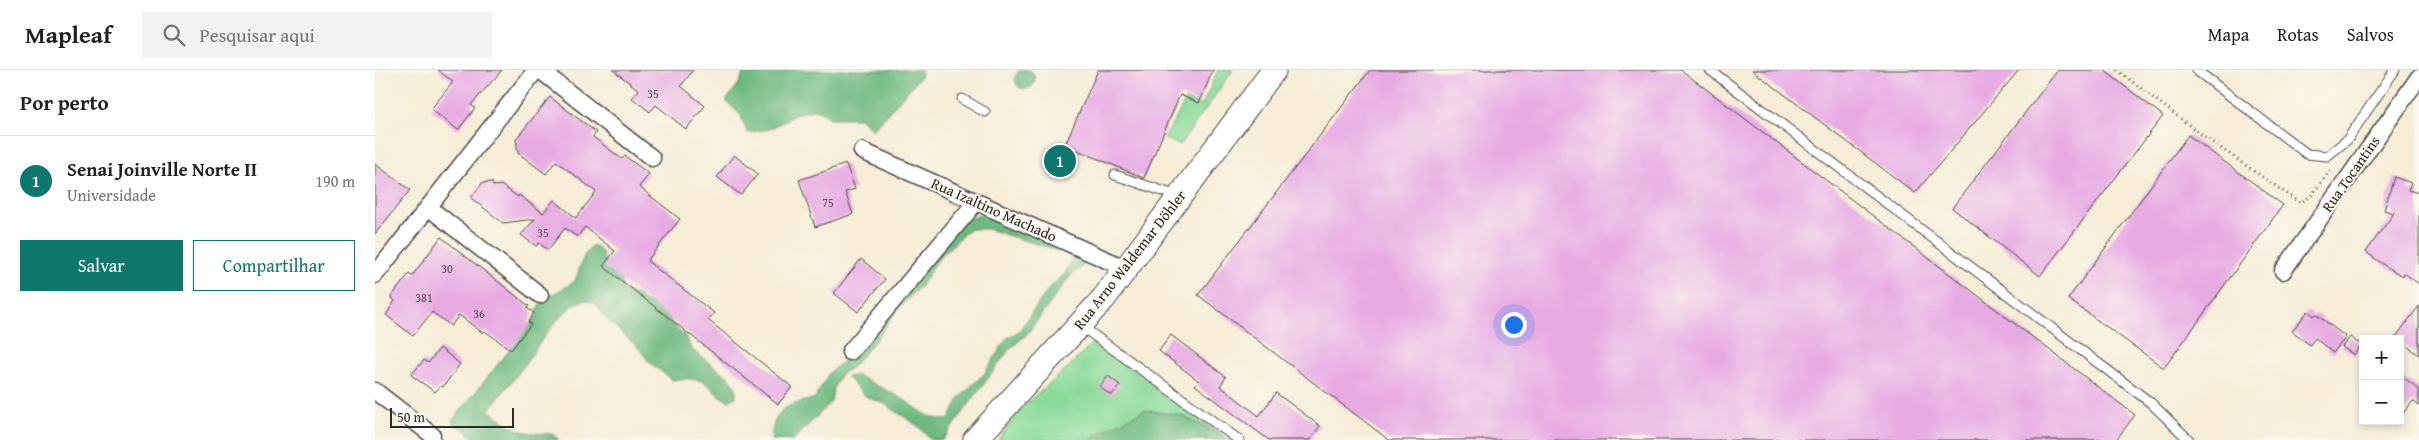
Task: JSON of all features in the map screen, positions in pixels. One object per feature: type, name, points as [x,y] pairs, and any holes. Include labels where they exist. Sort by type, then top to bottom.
[{"type":"main road","name":"Rua Arno Waldemar Döhler","points":[[975,440],[1034,372],[1081,326],[1127,268],[1274,70]]},
{"type":"street","points":[[375,274],[536,70]]},
{"type":"street","points":[[540,70],[652,158]]},
{"type":"street","name":"Rua Tocantins","points":[[2283,270],[2419,77]]},
{"type":"street","name":"Rua Izaltino Machado","points":[[862,151],[1127,268]]},
{"type":"street","points":[[850,352],[976,202]]},
{"type":"street","points":[[428,208],[540,295]]},
{"type":"street","points":[[375,391],[432,435]]},
{"type":"lane","points":[[1710,70],[2151,403],[2189,440]]},
{"type":"lane","points":[[2196,70],[2307,154],[2327,156],[2347,140],[2395,70]]},
{"type":"lane","points":[[962,99],[985,112]]},
{"type":"lane","points":[[1115,175],[1180,197]]},
{"type":"lane","points":[[1081,326],[1239,440]]},
{"type":"green space","points":[[1025,69],[1032,72],[1035,79],[1032,86],[1025,89],[1018,86],[1015,79],[1018,72]]},
{"type":"green space","points":[[744,70],[922,70],[920,77],[873,130],[860,118],[831,118],[816,109],[796,114],[770,129],[747,133],[741,116],[726,101],[740,82]]},
{"type":"green space","points":[[1218,70],[1233,70],[1180,145],[1164,139],[1186,100],[1202,106]]},
{"type":"green space","points":[[981,214],[1088,256],[1082,267],[1072,274],[1027,334],[1008,351],[943,440],[931,440],[918,426],[885,404],[865,396],[847,377],[856,375],[901,398],[929,416],[949,420],[960,397],[985,373],[1007,338],[1019,331],[1050,287],[1064,275],[1072,259],[1068,254],[988,229],[969,229],[940,257],[920,287],[900,307],[878,337],[852,367],[840,375],[833,389],[831,402],[794,440],[771,440],[775,420],[779,414],[789,406],[815,398],[829,373],[849,356],[965,220]]},
{"type":"green space","points":[[593,245],[601,251],[608,269],[619,277],[622,283],[622,291],[638,295],[644,301],[665,311],[670,321],[685,336],[692,350],[731,379],[736,388],[736,397],[729,401],[724,399],[707,384],[699,380],[672,380],[649,362],[638,347],[606,319],[595,303],[584,300],[564,313],[548,331],[488,411],[514,428],[530,432],[553,434],[559,440],[475,440],[463,428],[455,426],[452,421],[537,316],[538,307],[552,295],[575,281],[584,256]]},
{"type":"green space","points":[[1095,340],[1224,435],[1182,416],[1145,410],[1098,434],[1091,440],[998,440],[1020,409],[1066,370]]},
{"type":"green space","points":[[1145,410],[1182,416],[1231,440],[1091,440],[1097,434]]},
{"type":"building","points":[[438,70],[502,70],[471,105],[475,108],[458,130],[431,109],[453,82]]},
{"type":"building","points":[[613,70],[693,70],[681,86],[705,106],[686,129],[656,105],[650,112],[632,98],[639,90]]},
{"type":"building","points":[[1098,70],[1213,70],[1199,103],[1180,95],[1144,178],[1065,145]]},
{"type":"building","points":[[1370,70],[1681,70],[2135,415],[2116,440],[1389,440],[1198,295]]},
{"type":"building","points":[[1752,70],[2019,70],[1915,193]]},
{"type":"building","points":[[2058,70],[2104,70],[2163,116],[2040,276],[1952,208]]},
{"type":"building","points":[[550,97],[596,132],[593,137],[622,159],[625,156],[649,174],[639,187],[680,219],[647,261],[714,313],[708,320],[792,387],[778,404],[603,266],[615,251],[585,227],[577,237],[565,228],[548,250],[539,243],[536,246],[521,235],[535,219],[503,223],[471,198],[482,183],[492,182],[493,186],[501,185],[518,197],[519,195],[543,213],[554,200],[576,218],[596,192],[556,161],[546,174],[518,153],[516,139]]},
{"type":"building","points":[[2188,135],[2283,205],[2164,368],[2068,299]]},
{"type":"building","points":[[734,155],[758,174],[741,195],[717,177]]},
{"type":"building","points":[[375,164],[410,190],[375,234]]},
{"type":"building","points":[[846,164],[855,189],[845,192],[853,214],[815,227],[799,180]]},
{"type":"building","points":[[2394,177],[2411,183],[2408,190],[2419,193],[2419,284],[2404,273],[2403,276],[2388,268],[2366,252],[2394,213],[2384,210]]},
{"type":"building","points":[[441,237],[529,306],[527,308],[534,313],[528,322],[531,324],[511,350],[485,331],[483,333],[459,315],[451,326],[432,312],[413,336],[386,315],[395,301],[391,297],[409,274],[412,276]]},
{"type":"building","points":[[861,259],[885,279],[858,312],[834,293]]},
{"type":"building","points":[[2419,306],[2419,355],[2404,344],[2404,335],[2397,335]]},
{"type":"building","points":[[2308,311],[2314,316],[2316,314],[2346,337],[2333,353],[2315,338],[2310,345],[2292,331]]},
{"type":"building","points":[[1171,335],[1226,377],[1220,386],[1259,416],[1276,393],[1320,426],[1310,440],[1269,440],[1195,385],[1199,381],[1159,351]]},
{"type":"building","points":[[2350,337],[2359,344],[2359,348],[2354,355],[2342,347]]},
{"type":"building","points":[[440,348],[460,364],[443,387],[441,386],[435,392],[411,375],[424,360],[428,363]]},
{"type":"building","points":[[1108,376],[1120,385],[1111,396],[1100,387]]},
{"type":"building","points":[[2404,378],[2419,389],[2419,406],[2413,401],[2404,412]]},
{"type":"place","name":"Senai Joinville Norte II","points":[[1060,161]]}]
